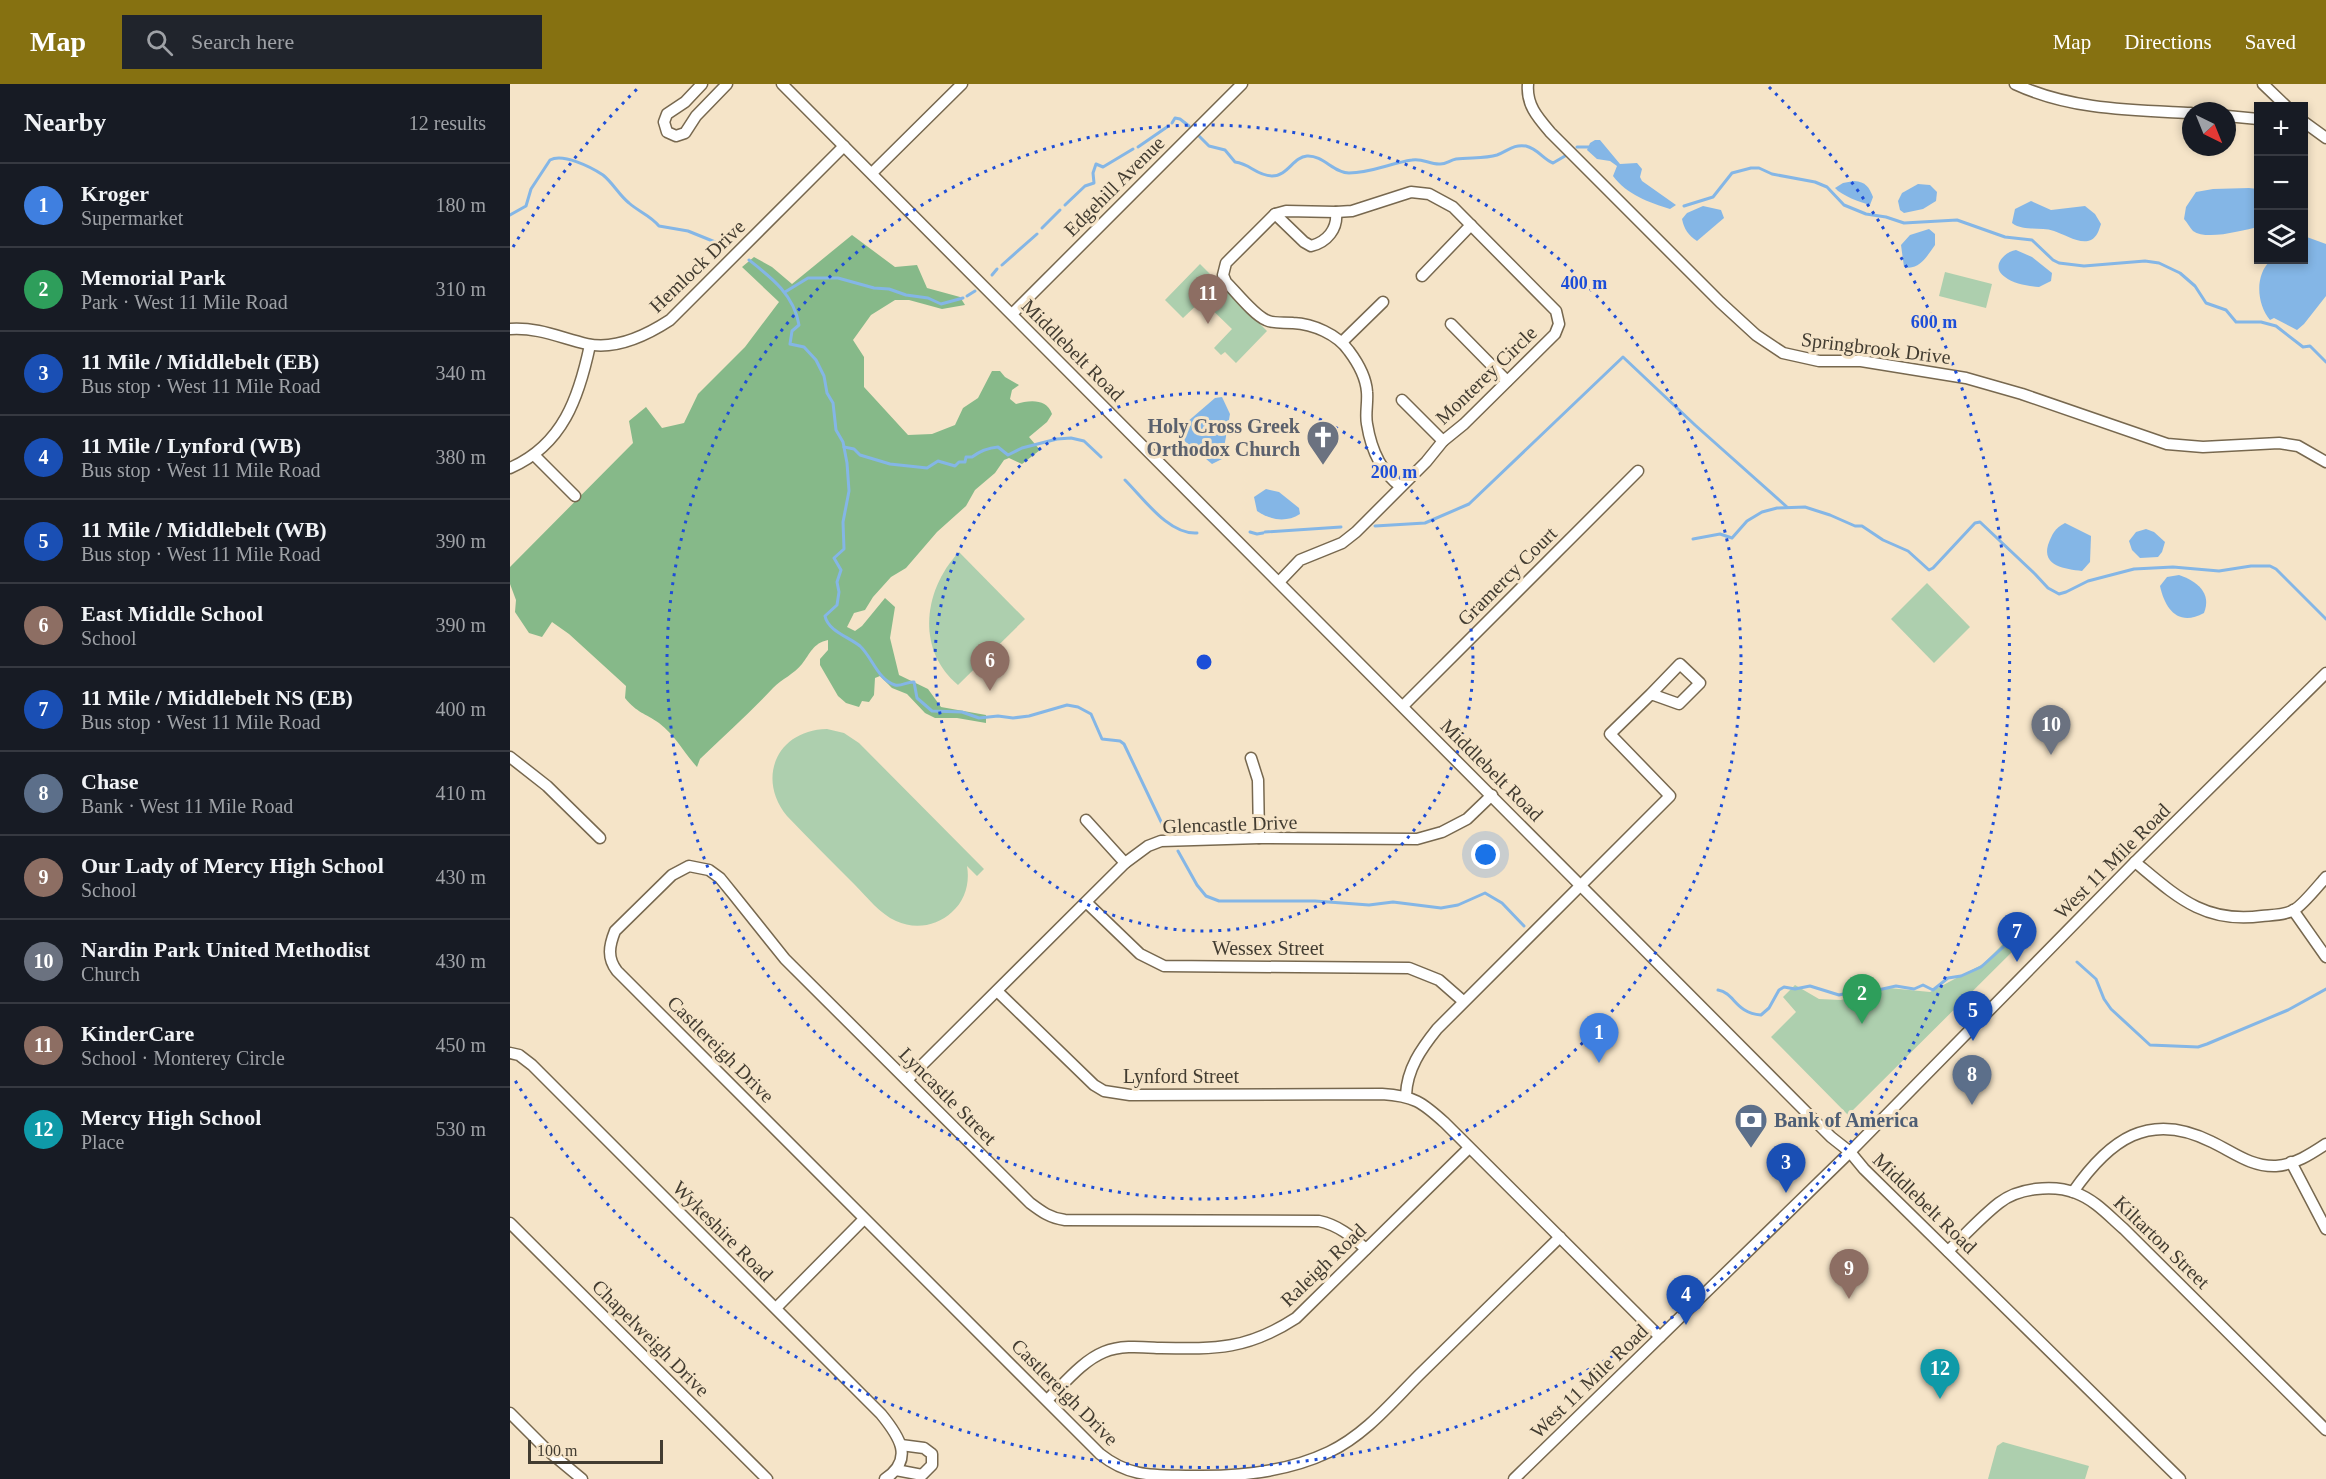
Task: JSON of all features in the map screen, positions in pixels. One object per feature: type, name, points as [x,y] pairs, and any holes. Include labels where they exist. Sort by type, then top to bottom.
[{"type":"street","points":[[702,84],[685,102],[664,118],[667,132],[676,136],[685,133],[696,116],[727,84]]},
{"type":"street","name":"Middlebelt Road","points":[[782,84],[1831,1137],[1850,1152],[1864,1169],[2180,1479]]},
{"type":"street","points":[[872,173],[962,84]]},
{"type":"street","name":"Edgehill Avenue","points":[[1012,314],[1242,84]]},
{"type":"street","name":"Springbrook Drive","points":[[1528,84],[1530,101],[1536,115],[1551,133],[1720,302],[1756,335],[1784,353],[1819,361],[1862,361],[1966,378],[2032,397],[2167,444],[2203,447],[2279,443],[2298,446],[2326,462]]},
{"type":"street","points":[[2015,84],[2052,99],[2078,105],[2182,113]]},
{"type":"street","points":[[2263,84],[2282,102]]},
{"type":"street","points":[[2236,117],[2254,119]]},
{"type":"street","points":[[2308,125],[2324,137]]},
{"type":"street","points":[[2308,132],[2324,137]]},
{"type":"street","name":"Hemlock Drive","points":[[590,345],[605,345],[640,338],[670,320],[844,146]]},
{"type":"street","name":"Monterey Circle","points":[[1275,214],[1286,211],[1336,212],[1373,205],[1411,192],[1429,194],[1443,200],[1471,225],[1556,311],[1559,324],[1555,334],[1464,424],[1443,441],[1356,532],[1342,543],[1300,560],[1279,582]]},
{"type":"street","points":[[1336,212],[1337,221],[1334,230],[1319,244],[1311,246],[1275,214],[1226,263],[1223,275],[1226,282],[1264,320],[1304,324],[1342,342],[1361,368],[1367,390],[1366,423],[1377,458],[1388,477],[1401,487]]},
{"type":"street","points":[[1422,276],[1471,225]]},
{"type":"street","points":[[1342,342],[1383,302]]},
{"type":"street","points":[[1451,324],[1507,381]]},
{"type":"street","points":[[510,329],[540,330],[590,345],[583,377],[570,413],[554,436],[534,455],[510,468]]},
{"type":"street","points":[[1402,400],[1443,441]]},
{"type":"street","points":[[534,455],[575,496]]},
{"type":"street","name":"Gramercy Court","points":[[1403,706],[1638,471]]},
{"type":"street","name":"West 11 Mile Road","points":[[1514,1479],[1850,1152],[2135,862],[2326,674]]},
{"type":"street","points":[[1650,694],[1610,734],[1670,796],[1463,1001],[1423,1046],[1406,1083],[1406,1095],[1434,1112],[1660,1337]]},
{"type":"street","points":[[510,757],[547,786],[600,838]]},
{"type":"street","points":[[1251,758],[1258,780],[1259,838]]},
{"type":"street","name":"Glencastle Drive","points":[[907,1080],[1125,863],[1148,846],[1161,841],[1259,838],[1417,839],[1442,832],[1467,819],[1492,795]]},
{"type":"street","points":[[1086,820],[1125,863]]},
{"type":"street","points":[[2135,862],[2173,894],[2196,909],[2216,916],[2247,918],[2294,910],[2326,877]]},
{"type":"street","name":"Lyncastle Street","points":[[612,964],[609,954],[610,942],[615,931],[659,887],[672,875],[689,866],[709,870],[720,878],[785,959],[1030,1203],[1053,1218],[1065,1220],[1319,1221],[1330,1223],[1343,1230],[1366,1249]]},
{"type":"street","name":"Wessex Street","points":[[1087,903],[1140,954],[1164,966],[1409,968],[1439,980],[1463,1001]]},
{"type":"street","points":[[2294,910],[2326,957]]},
{"type":"street","name":"Castlereigh Drive","points":[[612,964],[1100,1454],[1112,1464],[1138,1474],[1202,1478],[1301,1464],[1332,1451],[1352,1439],[1370,1424],[1560,1238]]},
{"type":"street","name":"Lynford Street","points":[[997,991],[1086,1079],[1104,1091],[1130,1095],[1406,1095]]},
{"type":"street","name":"Wykeshire Road","points":[[510,1053],[519,1055],[532,1065],[776,1308],[881,1414],[899,1436],[901,1445]]},
{"type":"street","points":[[2073,1191],[2104,1152],[2128,1136],[2151,1130],[2172,1130],[2192,1134],[2249,1161],[2264,1165],[2278,1166],[2291,1162],[2326,1144]]},
{"type":"street","name":"Raleigh Road","points":[[1047,1400],[1083,1366],[1106,1351],[1131,1347],[1226,1347],[1262,1338],[1296,1318],[1469,1148]]},
{"type":"street","points":[[2291,1162],[2326,1228]]},
{"type":"street","name":"Kiltarton Street","points":[[1948,1251],[2001,1201],[2019,1192],[2047,1189],[2073,1191],[2098,1206],[2124,1229],[2326,1430]]},
{"type":"street","points":[[776,1308],[864,1219]]},
{"type":"street","name":"Chapelweigh Drive","points":[[510,1223],[766,1479]]},
{"type":"street","points":[[510,1413],[547,1450],[582,1479]]},
{"type":"street","points":[[885,1479],[900,1465],[901,1445],[924,1448],[932,1454],[932,1465],[922,1475],[896,1470]]},
{"type":"green space","points":[[852,235],[895,267],[917,265],[927,288],[960,297],[965,305],[942,309],[909,300],[895,300],[871,315],[853,340],[864,357],[864,387],[908,435],[932,434],[955,425],[963,408],[978,398],[992,371],[1000,371],[1005,377],[1019,385],[1012,390],[1010,399],[1016,404],[1032,401],[1042,403],[1050,409],[1052,414],[1047,422],[1029,437],[1040,450],[1022,464],[1009,458],[1004,460],[995,473],[975,490],[966,506],[937,532],[906,568],[891,577],[865,610],[854,613],[847,627],[855,631],[862,626],[885,598],[895,607],[890,638],[899,675],[928,689],[941,707],[986,715],[986,723],[957,718],[935,718],[925,713],[907,694],[892,688],[880,676],[875,678],[874,695],[869,702],[862,701],[859,707],[846,703],[838,696],[820,665],[820,659],[828,650],[828,640],[815,646],[799,668],[773,688],[700,759],[697,767],[665,728],[629,703],[625,698],[626,686],[569,634],[552,622],[542,637],[529,633],[515,612],[516,600],[510,584],[510,567],[633,443],[629,421],[646,407],[662,428],[684,423],[698,394],[745,347],[779,302],[742,267],[754,257],[772,267],[792,284]]},
{"type":"green space","points":[[1200,264],[1267,331],[1236,363],[1225,352],[1221,355],[1214,348],[1232,329],[1202,300],[1183,318],[1165,300]]},
{"type":"green space","points":[[1945,272],[1992,284],[1986,308],[1939,296]]},
{"type":"green space","points":[[959,552],[1025,619],[958,685],[944,670],[935,654],[930,637],[929,619],[938,583]]},
{"type":"green space","points":[[1927,583],[1970,627],[1934,663],[1891,619]]},
{"type":"green space","points":[[827,729],[844,733],[859,743],[984,869],[977,876],[967,866],[968,879],[963,897],[956,908],[940,921],[918,926],[903,924],[890,918],[874,905],[787,816],[778,801],[773,787],[773,772],[784,747],[795,738],[810,731]]},
{"type":"green space","points":[[2013,934],[2022,942],[1848,1115],[1771,1037],[1796,1012],[1783,997],[1795,985],[1819,999],[1841,1000],[1889,988],[1930,992],[1983,964]]},
{"type":"green space","points":[[2003,1442],[2089,1466],[2085,1479],[1988,1479],[1997,1446]]},
{"type":"water","points":[[1600,140],[1620,164],[1637,163],[1642,169],[1640,177],[1642,181],[1676,205],[1670,209],[1662,207],[1625,188],[1613,176],[1617,166],[1610,161],[1597,159],[1587,150],[1590,143]]},
{"type":"water","points":[[1854,181],[1868,188],[1873,197],[1870,205],[1847,196],[1835,188],[1843,183]]},
{"type":"water","points":[[1918,184],[1930,185],[1937,192],[1936,201],[1923,209],[1904,213],[1900,210],[1898,201],[1902,193]]},
{"type":"water","points":[[2213,189],[2254,189],[2254,228],[2216,235],[2199,234],[2193,231],[2184,219],[2186,207],[2196,192]]},
{"type":"water","points":[[2031,201],[2051,210],[2085,206],[2095,214],[2101,224],[2099,231],[2091,240],[2082,241],[2058,232],[2022,227],[2012,223],[2015,209]]},
{"type":"water","points":[[1703,206],[1721,210],[1724,218],[1697,241],[1687,232],[1682,219],[1687,213]]},
{"type":"water","points":[[1929,229],[1935,234],[1935,245],[1918,265],[1904,267],[1901,245],[1910,235]]},
{"type":"water","points":[[2308,237],[2326,244],[2326,296],[2297,330],[2274,318],[2270,320],[2265,313],[2259,289],[2268,264],[2308,264]]},
{"type":"water","points":[[2016,250],[2032,257],[2052,273],[2051,281],[2039,287],[2016,283],[2005,277],[1999,269],[2000,260],[2011,251]]},
{"type":"water","points":[[1222,397],[1230,414],[1222,459],[1212,464],[1178,434],[1179,429],[1215,398]]},
{"type":"water","points":[[1266,489],[1279,492],[1299,508],[1300,514],[1289,519],[1278,519],[1267,517],[1257,511],[1254,497]]},
{"type":"water","points":[[2065,523],[2091,536],[2090,562],[2082,571],[2056,565],[2048,558],[2048,545],[2051,538],[2056,529]]},
{"type":"water","points":[[2146,529],[2154,532],[2165,542],[2158,557],[2140,558],[2132,550],[2129,541],[2136,532]]},
{"type":"water","points":[[2179,575],[2197,584],[2201,589],[2206,599],[2204,613],[2195,617],[2180,617],[2165,602],[2160,586],[2167,577]]},
{"type":"waterway","points":[[1172,123],[1175,118],[1189,126]]},
{"type":"waterway","points":[[1138,147],[1167,127]]},
{"type":"waterway","points":[[1199,136],[1209,146],[1225,150],[1235,162],[1261,174],[1272,176],[1282,173],[1302,157],[1307,156],[1318,158],[1338,170],[1349,173],[1412,160],[1441,164],[1456,159],[1487,157],[1521,146],[1534,149],[1553,163],[1565,156]]},
{"type":"waterway","points":[[1577,147],[1590,147]]},
{"type":"waterway","points":[[1065,205],[1085,186],[1094,183],[1093,173],[1096,164],[1103,167],[1133,149]]},
{"type":"waterway","points":[[510,215],[526,206],[531,189],[550,160],[562,158],[584,165],[603,175],[625,200],[659,226],[688,231],[725,246]]},
{"type":"waterway","points":[[1684,206],[1713,197],[1732,173],[1759,168],[1772,174],[1815,182],[1827,187],[1844,205],[1866,214],[1904,223],[1957,220],[2005,237],[2032,240],[2059,263],[2084,266],[2145,261],[2159,263],[2180,273],[2195,286],[2206,303],[2226,310],[2236,322],[2261,322],[2276,326],[2303,347],[2310,346],[2326,362]]},
{"type":"waterway","points":[[1042,228],[1060,210]]},
{"type":"waterway","points":[[1002,265],[1037,234]]},
{"type":"waterway","points":[[749,260],[781,288],[792,305],[799,325],[792,331],[790,344],[804,347],[816,360],[824,376],[827,393],[833,403],[836,430],[843,442],[849,491],[843,522],[844,549],[834,558],[841,570],[837,582],[839,592],[837,605],[825,616],[830,626],[860,646],[889,682],[897,685],[914,682],[917,698],[932,711],[962,712],[979,718],[998,716],[1013,718],[1029,716],[1067,705],[1078,707],[1091,714],[1102,739],[1120,741],[1124,744],[1165,830]]},
{"type":"waterway","points":[[992,275],[997,269]]},
{"type":"waterway","points":[[785,292],[808,278],[838,278],[874,288],[928,298],[941,304],[963,298]]},
{"type":"waterway","points":[[967,296],[975,291]]},
{"type":"waterway","points":[[1375,526],[1425,523],[1469,504],[1623,357],[1787,507]]},
{"type":"waterway","points":[[844,447],[854,449],[860,455],[890,464],[927,468],[938,461],[955,466],[959,462],[965,462],[966,457],[972,457],[990,448],[998,447],[1008,455],[1022,448],[1057,439],[1071,438],[1084,441],[1101,457]]},
{"type":"waterway","points":[[1125,480],[1167,522],[1187,532],[1197,533]]},
{"type":"waterway","points":[[1693,539],[1720,534],[1732,538],[1747,521],[1762,512],[1777,508],[1805,507],[1855,526],[1862,526],[1883,540],[1908,551],[1929,570],[1975,523],[1980,522],[2048,588],[2059,594],[2088,581],[2134,569],[2173,567],[2219,571],[2251,566],[2270,566],[2276,569],[2326,619]]},
{"type":"waterway","points":[[1265,532],[1341,527]]},
{"type":"waterway","points":[[1250,532],[1263,533]]},
{"type":"waterway","points":[[1178,851],[1197,885],[1206,896],[1219,901],[1315,901],[1369,905],[1393,902],[1441,908],[1458,905],[1485,893],[1502,903],[1524,926]]},
{"type":"waterway","points":[[1718,990],[1724,992],[1746,1011],[1761,1015],[1769,1008],[1779,990],[1784,987],[1795,989],[1810,986],[1839,995],[1896,986],[1914,989],[1923,985],[1933,990],[1948,978],[1961,976],[1981,967],[2019,933],[2027,934]]},
{"type":"waterway","points":[[2077,962],[2096,979],[2111,1009],[2150,1045],[2198,1047],[2288,1010],[2326,989]]},
{"type":"place","name":"KinderCare","points":[[1208,324]]},
{"type":"place","name":"Holy Cross Greek Orthodox Church","points":[[1323,466]]},
{"type":"place","name":"East Middle School","points":[[990,691]]},
{"type":"place","name":"Nardin Park United Methodist","points":[[2051,755]]},
{"type":"place","name":"11 Mile / Middlebelt NS (EB)","points":[[2017,962]]},
{"type":"place","name":"Memorial Park","points":[[1862,1024]]},
{"type":"place","name":"11 Mile / Middlebelt (WB)","points":[[1973,1041]]},
{"type":"place","name":"Kroger","points":[[1599,1063]]},
{"type":"place","name":"Chase","points":[[1972,1105]]},
{"type":"place","name":"Bank of America","points":[[1751,1149]]},
{"type":"place","name":"11 Mile / Middlebelt (EB)","points":[[1786,1193]]},
{"type":"place","name":"Our Lady of Mercy High School","points":[[1849,1299]]},
{"type":"place","name":"11 Mile / Lynford (WB)","points":[[1686,1325]]},
{"type":"place","name":"Mercy High School","points":[[1940,1399]]}]
